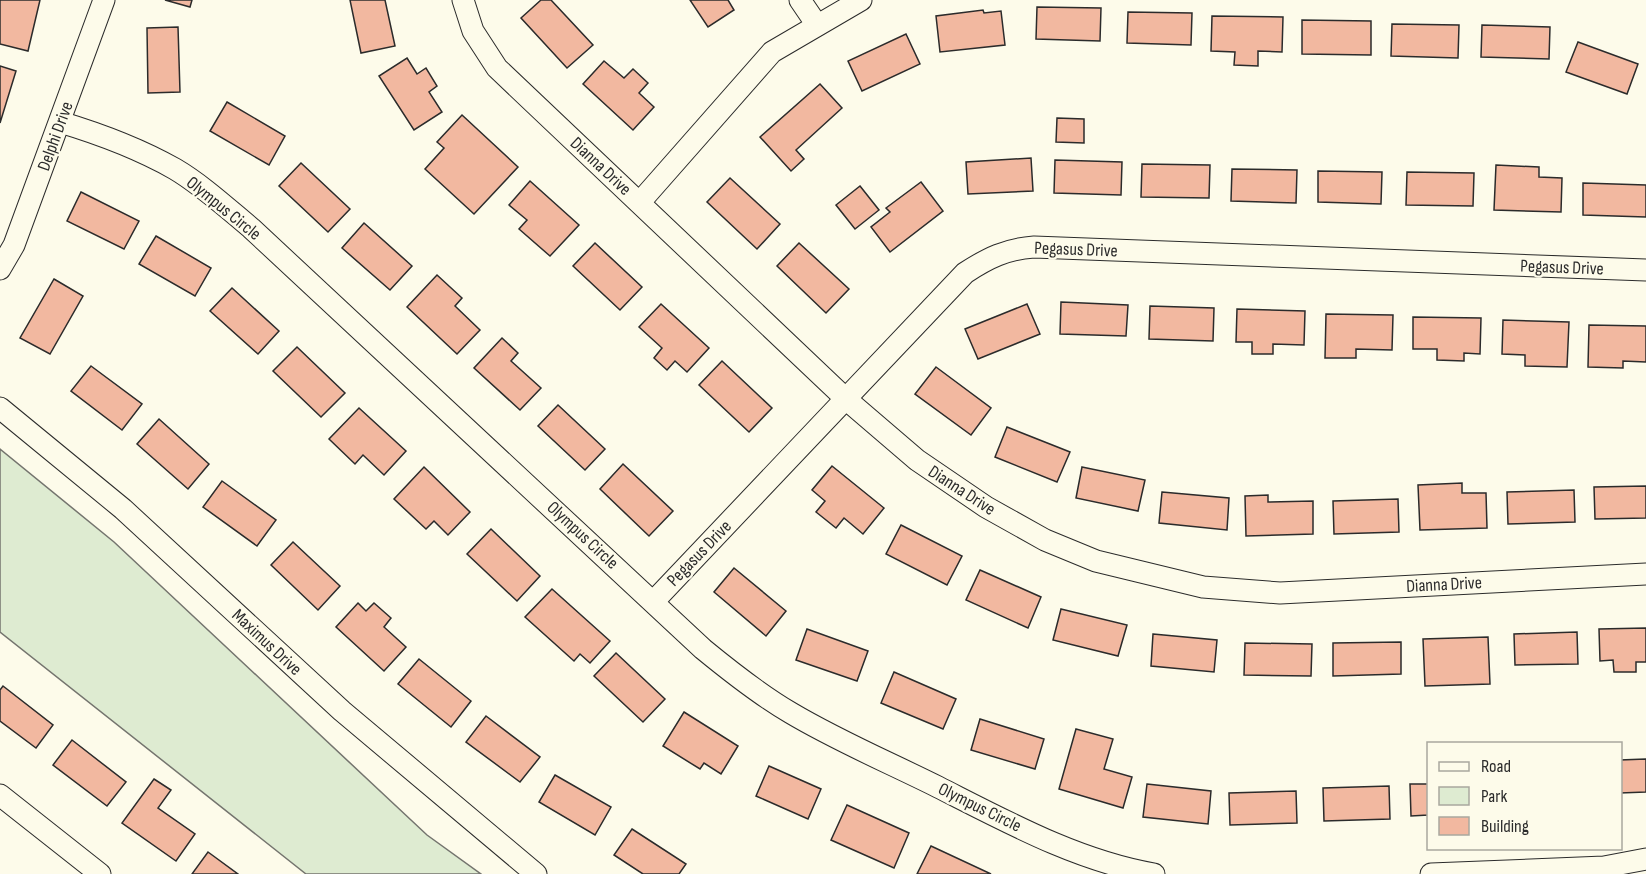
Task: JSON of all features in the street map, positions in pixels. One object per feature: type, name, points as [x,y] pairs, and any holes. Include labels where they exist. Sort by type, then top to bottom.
[{"type":"street","name":"Delphi Drive","points":[[0,269],[14,245],[104,0]]},
{"type":"street","name":"Dianna Drive","points":[[463,0],[473,31],[497,68],[847,400],[917,460],[986,507],[1045,540],[1096,561],[1203,588],[1280,593],[1646,574]]},
{"type":"street","points":[[800,0],[817,25]]},
{"type":"street","points":[[640,202],[772,52],[861,0]]},
{"type":"street","name":"Olympus Circle","points":[[60,122],[101,134],[148,155],[176,169],[216,199],[654,601],[703,649],[745,683],[792,714],[986,811],[1061,845],[1128,870],[1154,874]]},
{"type":"street","name":"Pegasus Drive","points":[[654,601],[965,273],[989,257],[1010,249],[1034,247],[1646,270]]},
{"type":"street","name":"Maximus Drive","points":[[0,408],[123,509],[342,711],[536,874]]},
{"type":"street","points":[[0,795],[100,874]]},
{"type":"street","points":[[1431,874],[1604,867],[1646,859]]},
{"type":"green space","points":[[0,449],[114,542],[427,835],[481,874],[306,874],[0,632]]},
{"type":"building","points":[[0,0],[40,0],[28,51],[0,44]]},
{"type":"building","points":[[165,0],[192,0],[190,7]]},
{"type":"building","points":[[350,0],[385,0],[395,46],[361,53]]},
{"type":"building","points":[[541,0],[551,0],[593,45],[567,68],[521,18]]},
{"type":"building","points":[[690,0],[728,0],[734,10],[708,27]]},
{"type":"building","points":[[1037,7],[1101,8],[1100,41],[1036,39]]},
{"type":"building","points":[[983,10],[984,13],[1001,11],[1005,45],[940,52],[936,16]]},
{"type":"building","points":[[1128,12],[1192,13],[1191,45],[1127,43]]},
{"type":"building","points":[[1212,16],[1283,17],[1282,52],[1258,51],[1258,66],[1234,65],[1235,52],[1211,51]]},
{"type":"building","points":[[1302,20],[1371,21],[1371,55],[1302,54]]},
{"type":"building","points":[[1392,24],[1459,25],[1458,58],[1391,56]]},
{"type":"building","points":[[1482,25],[1550,27],[1549,59],[1481,57]]},
{"type":"building","points":[[178,27],[180,92],[148,93],[147,28]]},
{"type":"building","points":[[906,34],[920,64],[862,91],[848,61]]},
{"type":"building","points":[[1578,42],[1638,64],[1627,94],[1566,72]]},
{"type":"building","points":[[407,58],[417,74],[426,68],[437,86],[429,92],[442,112],[414,130],[379,76]]},
{"type":"building","points":[[604,61],[624,78],[633,69],[648,83],[639,93],[654,107],[633,130],[583,84]]},
{"type":"building","points":[[0,66],[16,71],[0,123]]},
{"type":"building","points":[[820,84],[842,108],[796,150],[804,159],[791,171],[760,137]]},
{"type":"building","points":[[227,102],[285,136],[269,165],[210,131]]},
{"type":"building","points":[[462,115],[518,167],[474,214],[425,169],[444,148],[437,142]]},
{"type":"building","points":[[1057,118],[1084,119],[1084,143],[1056,142]]},
{"type":"building","points":[[1031,158],[1033,191],[968,194],[966,162]]},
{"type":"building","points":[[1055,160],[1122,162],[1121,195],[1054,193]]},
{"type":"building","points":[[301,163],[350,209],[328,232],[279,186]]},
{"type":"building","points":[[1142,164],[1210,165],[1209,198],[1141,197]]},
{"type":"building","points":[[1496,165],[1539,167],[1539,177],[1562,178],[1561,212],[1494,210]]},
{"type":"building","points":[[1232,169],[1297,170],[1296,203],[1231,201]]},
{"type":"building","points":[[1318,171],[1382,172],[1381,204],[1318,202]]},
{"type":"building","points":[[1407,172],[1474,173],[1473,206],[1406,205]]},
{"type":"building","points":[[730,178],[780,224],[757,249],[707,202]]},
{"type":"building","points":[[530,181],[579,225],[550,256],[519,229],[527,220],[509,205]]},
{"type":"building","points":[[921,182],[943,211],[890,252],[871,227],[890,212],[886,208]]},
{"type":"building","points":[[1583,183],[1646,185],[1646,217],[1583,215]]},
{"type":"building","points":[[860,186],[879,210],[855,229],[836,205]]},
{"type":"building","points":[[81,192],[139,221],[124,249],[67,221]]},
{"type":"building","points":[[364,223],[412,266],[390,290],[342,248]]},
{"type":"building","points":[[156,236],[211,268],[195,296],[139,264]]},
{"type":"building","points":[[595,243],[642,287],[620,310],[573,266]]},
{"type":"building","points":[[799,243],[849,289],[826,313],[777,266]]},
{"type":"building","points":[[437,275],[462,298],[455,306],[480,330],[457,354],[407,307]]},
{"type":"building","points":[[54,279],[83,296],[50,354],[20,338]]},
{"type":"building","points":[[232,288],[279,331],[258,354],[210,311]]},
{"type":"building","points":[[1061,302],[1128,305],[1126,336],[1060,334]]},
{"type":"building","points":[[661,304],[709,348],[687,372],[675,361],[667,370],[654,358],[662,348],[639,327]]},
{"type":"building","points":[[1027,304],[1040,334],[978,359],[965,329]]},
{"type":"building","points":[[1150,306],[1214,308],[1213,341],[1149,339]]},
{"type":"building","points":[[1237,309],[1305,311],[1304,345],[1273,344],[1273,354],[1252,354],[1252,342],[1236,342]]},
{"type":"building","points":[[1326,314],[1393,315],[1392,350],[1356,349],[1356,358],[1325,358]]},
{"type":"building","points":[[1413,317],[1481,318],[1480,354],[1464,353],[1464,361],[1437,360],[1437,349],[1413,349]]},
{"type":"building","points":[[1503,320],[1569,322],[1567,367],[1525,366],[1525,355],[1502,354]]},
{"type":"building","points":[[1589,325],[1646,326],[1646,362],[1623,361],[1623,368],[1588,367]]},
{"type":"building","points":[[502,338],[518,353],[511,361],[541,388],[520,410],[474,368]]},
{"type":"building","points":[[297,347],[345,393],[321,417],[273,371]]},
{"type":"building","points":[[722,361],[772,408],[749,432],[699,385]]},
{"type":"building","points":[[91,366],[142,404],[122,430],[71,391]]},
{"type":"building","points":[[936,367],[991,408],[971,435],[915,394]]},
{"type":"building","points":[[558,405],[605,449],[585,470],[538,426]]},
{"type":"building","points":[[359,408],[406,451],[384,475],[363,455],[355,464],[329,439]]},
{"type":"building","points":[[159,419],[209,464],[188,489],[137,444]]},
{"type":"building","points":[[1007,427],[1070,452],[1057,482],[995,457]]},
{"type":"building","points":[[623,464],[673,511],[649,536],[600,489]]},
{"type":"building","points":[[832,466],[884,508],[863,534],[844,518],[836,528],[816,512],[825,501],[812,490]]},
{"type":"building","points":[[424,467],[470,512],[448,535],[434,521],[426,529],[394,499]]},
{"type":"building","points":[[1082,467],[1145,480],[1138,511],[1076,498]]},
{"type":"building","points":[[222,481],[276,520],[257,546],[203,507]]},
{"type":"building","points":[[1462,483],[1462,493],[1486,493],[1487,528],[1420,530],[1418,485]]},
{"type":"building","points":[[1646,486],[1646,518],[1595,519],[1594,487]]},
{"type":"building","points":[[1574,490],[1575,522],[1508,524],[1507,492]]},
{"type":"building","points":[[1162,492],[1229,498],[1227,530],[1159,523]]},
{"type":"building","points":[[1268,495],[1268,502],[1313,501],[1313,534],[1246,536],[1245,496]]},
{"type":"building","points":[[1398,499],[1399,532],[1334,534],[1333,501]]},
{"type":"building","points":[[901,525],[962,556],[947,585],[886,554]]},
{"type":"building","points":[[491,529],[540,576],[517,601],[467,554]]},
{"type":"building","points":[[293,542],[340,586],[318,610],[271,565]]},
{"type":"building","points":[[734,568],[786,611],[766,636],[714,592]]},
{"type":"building","points":[[980,570],[1041,597],[1028,628],[966,600]]},
{"type":"building","points":[[552,589],[610,641],[590,663],[580,654],[574,661],[525,617]]},
{"type":"building","points":[[358,603],[366,611],[374,603],[391,618],[384,627],[406,647],[384,671],[336,627]]},
{"type":"building","points":[[1061,609],[1127,625],[1118,656],[1053,640]]},
{"type":"building","points":[[1646,628],[1646,662],[1636,662],[1636,672],[1614,672],[1613,660],[1600,661],[1599,629]]},
{"type":"building","points":[[807,629],[868,651],[857,681],[796,660]]},
{"type":"building","points":[[1577,632],[1578,664],[1515,665],[1514,634]]},
{"type":"building","points":[[1153,634],[1217,640],[1214,672],[1151,666]]},
{"type":"building","points":[[1488,637],[1490,684],[1425,686],[1423,639]]},
{"type":"building","points":[[1401,642],[1401,674],[1333,676],[1333,643]]},
{"type":"building","points":[[1245,643],[1312,644],[1311,676],[1244,675]]},
{"type":"building","points":[[616,653],[665,699],[643,722],[594,676]]},
{"type":"building","points":[[419,659],[471,701],[451,727],[398,684]]},
{"type":"building","points":[[894,672],[956,699],[943,729],[881,703]]},
{"type":"building","points":[[3,686],[53,725],[36,748],[0,721],[0,690]]},
{"type":"building","points":[[684,712],[738,746],[721,774],[704,763],[700,769],[663,746]]},
{"type":"building","points":[[486,716],[540,757],[520,782],[466,742]]},
{"type":"building","points":[[980,719],[1044,739],[1035,769],[971,750]]},
{"type":"building","points":[[1076,729],[1113,739],[1104,769],[1132,777],[1123,808],[1059,789]]},
{"type":"building","points":[[72,740],[126,782],[107,806],[53,765]]},
{"type":"building","points":[[1646,759],[1646,792],[1622,793],[1622,760]]},
{"type":"building","points":[[769,766],[821,789],[808,819],[756,796]]},
{"type":"building","points":[[555,775],[611,807],[595,835],[539,802]]},
{"type":"building","points":[[154,779],[171,790],[158,808],[195,834],[176,861],[122,823]]},
{"type":"building","points":[[1147,784],[1211,791],[1208,824],[1143,817]]},
{"type":"building","points":[[1410,784],[1427,784],[1427,815],[1411,816]]},
{"type":"building","points":[[1389,786],[1390,819],[1324,821],[1323,788]]},
{"type":"building","points":[[1296,791],[1297,823],[1230,825],[1229,793]]},
{"type":"building","points":[[847,805],[909,833],[894,868],[831,840]]},
{"type":"building","points":[[632,829],[686,864],[679,874],[643,874],[614,855]]},
{"type":"building","points":[[931,846],[991,874],[917,874]]},
{"type":"building","points":[[208,852],[238,874],[192,874]]}]
